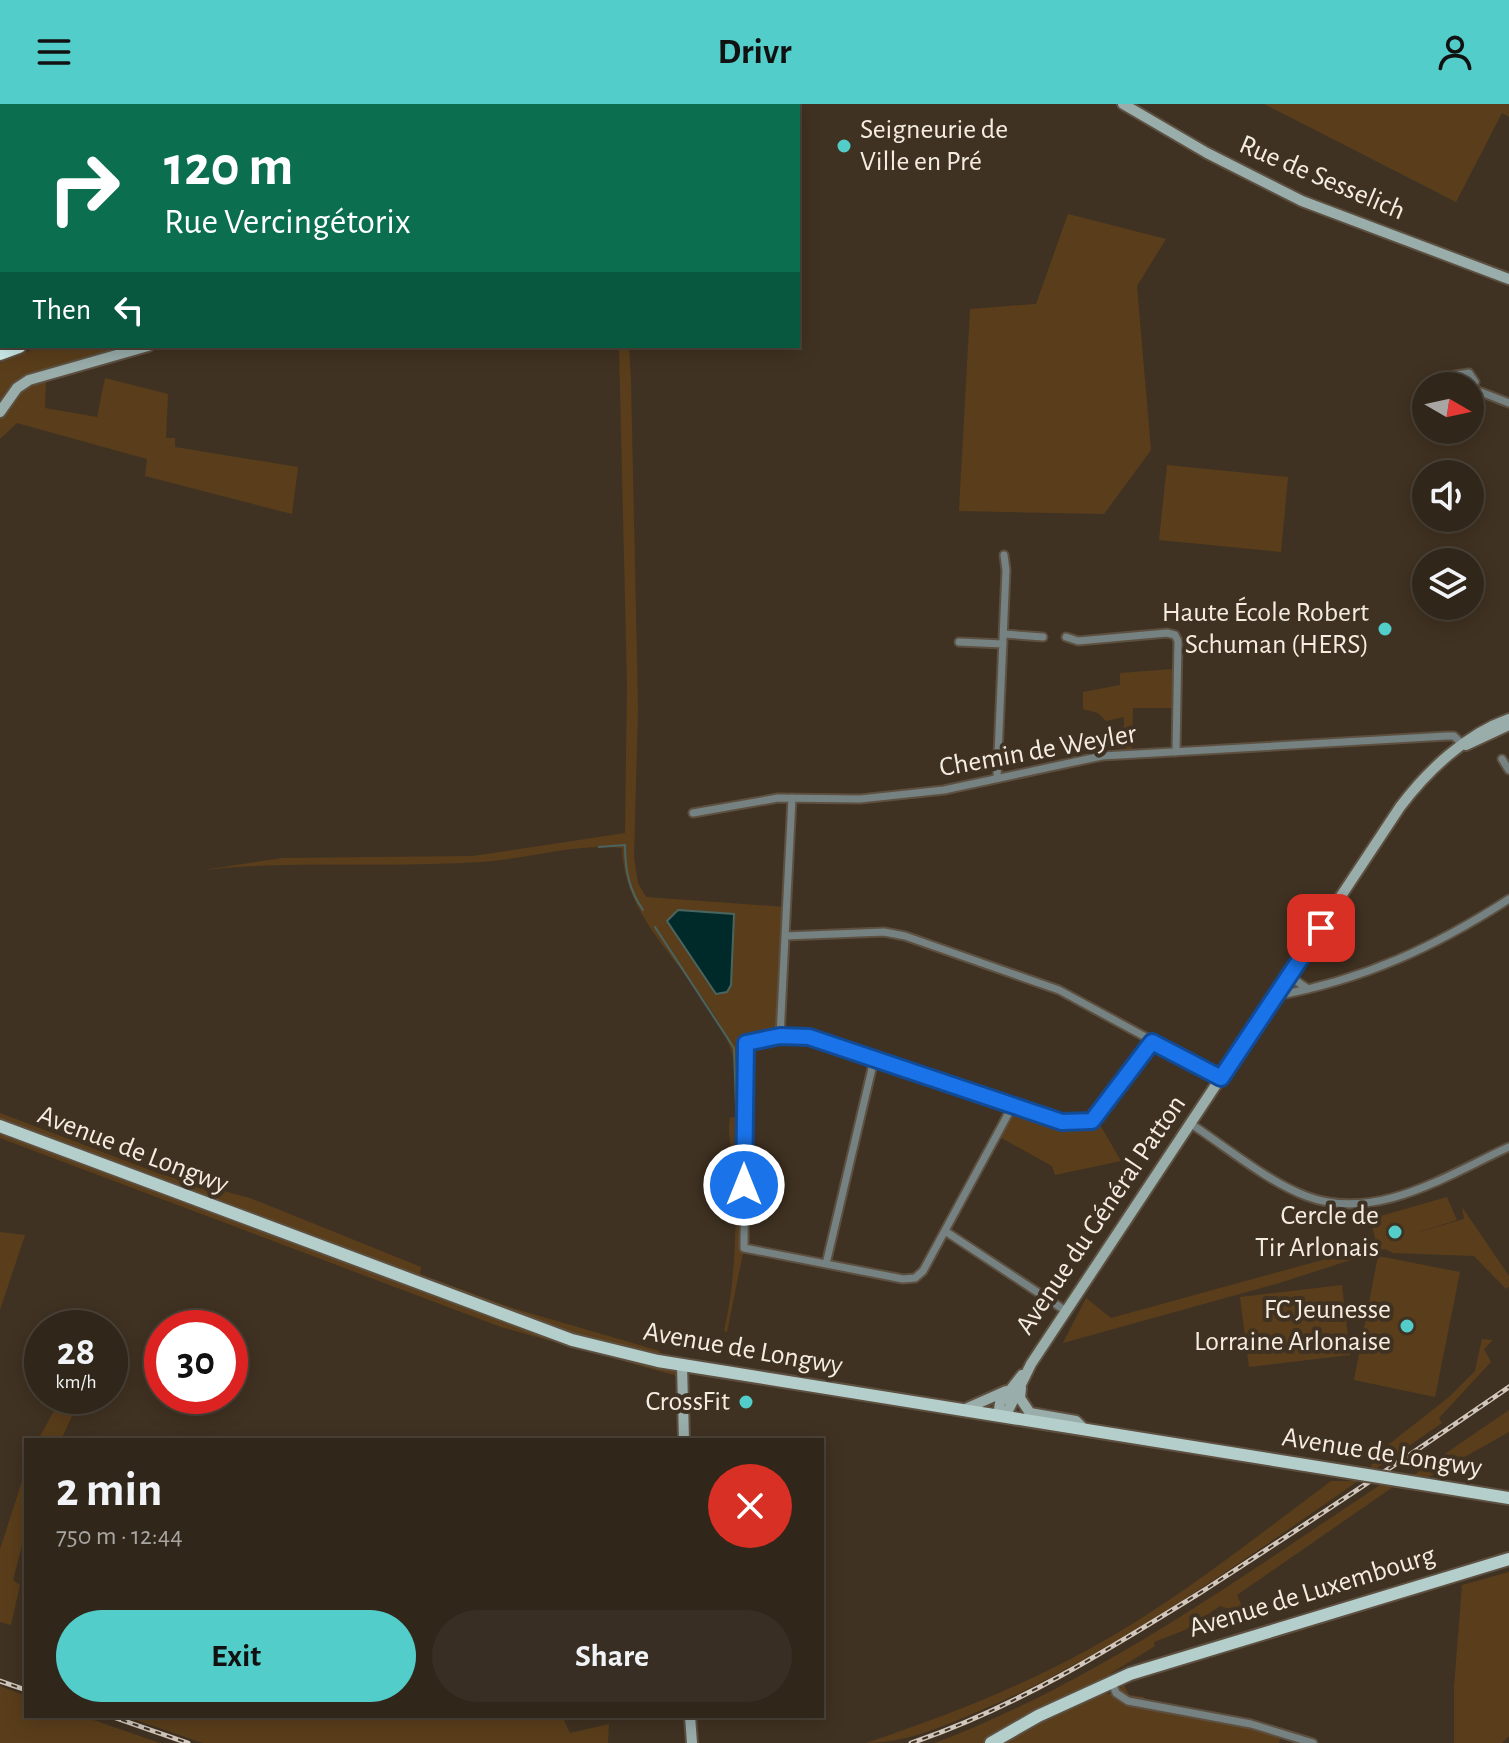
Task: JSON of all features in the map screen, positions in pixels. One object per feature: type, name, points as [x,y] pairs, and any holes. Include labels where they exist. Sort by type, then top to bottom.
[{"type":"main road","name":"Rue de Sesselich","points":[[1123,104],[1207,153],[1302,201],[1509,279]]},
{"type":"main road","points":[[0,412],[17,388],[29,380],[141,348]]},
{"type":"main road","name":"Avenue du Général Patton","points":[[1031,1364],[1408,796],[1473,737],[1509,719]]},
{"type":"main road","name":"Avenue du Général Patton","points":[[1460,748],[1509,725]]},
{"type":"main road","name":"Avenue de Longwy","points":[[0,1126],[572,1340],[682,1365],[1509,1498]]},
{"type":"main road","points":[[962,1410],[1008,1390],[1031,1364]]},
{"type":"main road","points":[[1002,1417],[1031,1364]]},
{"type":"main road","points":[[1031,1364],[1022,1387],[1023,1408],[1030,1413],[1076,1421],[1085,1430]]},
{"type":"main road","points":[[682,1365],[684,1438]]},
{"type":"main road","points":[[1002,1417],[1008,1390]]},
{"type":"main road","name":"Avenue de Luxembourg","points":[[991,1743],[1130,1674],[1509,1559]]},
{"type":"main road","points":[[690,1718],[692,1743]]},
{"type":"street","points":[[1484,395],[1509,403]]},
{"type":"street","points":[[997,778],[1004,634],[1004,555]]},
{"type":"street","points":[[1066,637],[1078,641],[1167,633],[1175,635],[1176,752]]},
{"type":"street","points":[[1004,634],[1043,637]]},
{"type":"street","points":[[959,642],[1003,644]]},
{"type":"street","name":"Chemin de Weyler","points":[[693,813],[792,798],[905,795],[1102,756],[1454,736],[1460,748]]},
{"type":"street","points":[[1502,759],[1509,770]]},
{"type":"street","points":[[780,1036],[792,798]]},
{"type":"street","points":[[1275,996],[1310,990],[1377,971],[1413,956],[1509,899]]},
{"type":"street","points":[[785,936],[884,932],[905,936],[1059,990],[1221,1078]]},
{"type":"street","points":[[1289,976],[1299,986],[1310,990]]},
{"type":"street","points":[[1012,1107],[945,1231],[915,1278],[903,1279],[744,1248],[746,1043],[780,1036],[809,1037],[1062,1122],[1092,1121],[1152,1042]]},
{"type":"street","points":[[826,1264],[874,1060]]},
{"type":"street","points":[[1191,1124],[1305,1196],[1335,1203],[1363,1204],[1392,1199],[1509,1147]]},
{"type":"street","points":[[945,1231],[1066,1311]]},
{"type":"street","points":[[1112,1682],[1116,1693],[1128,1701],[1251,1724],[1313,1743]]},
{"type":"shaded area","points":[[1264,104],[1509,104],[1509,117],[1502,113],[1456,202]]},
{"type":"shaded area","points":[[1068,214],[1166,239],[1137,286],[1151,450],[1104,514],[959,511],[970,309],[1036,304]]},
{"type":"shaded area","points":[[36,348],[141,348],[46,374],[45,408],[97,417],[105,378],[168,394],[166,438],[175,438],[175,447],[298,467],[292,514],[145,476],[147,459],[17,423],[0,439],[0,363]]},
{"type":"shaded area","points":[[619,348],[629,348],[631,382],[638,707],[634,857],[638,883],[646,897],[786,907],[780,1036],[746,1043],[744,1248],[727,1332],[724,1331],[731,1291],[735,1229],[734,1168],[729,1131],[730,1118],[735,1117],[735,1066],[719,1024],[704,999],[636,903],[626,877],[622,848],[569,849],[481,862],[272,865],[203,870],[282,858],[473,856],[625,833],[627,684]]},
{"type":"shaded area","points":[[1167,465],[1288,477],[1281,552],[1159,540]]},
{"type":"shaded area","points":[[1173,669],[1172,708],[1133,708],[1132,749],[1116,748],[1115,734],[1124,726],[1124,717],[1106,721],[1098,713],[1083,709],[1083,692],[1120,685],[1120,673]]},
{"type":"shaded area","points":[[1012,1107],[1077,1124],[1096,1118],[1121,1161],[1055,1175],[1052,1166],[996,1135]]},
{"type":"shaded area","points":[[0,1113],[163,1175],[250,1198],[421,1267],[420,1274],[512,1308],[660,1351],[658,1361],[682,1365],[683,1429],[689,1432],[689,1438],[678,1438],[677,1376],[501,1327],[0,1138]]},
{"type":"shaded area","points":[[1447,1197],[1457,1220],[1406,1236],[1464,1219],[1462,1207],[1509,1276],[1509,1287],[1506,1289],[1474,1256],[1393,1253],[1385,1249],[1276,1284],[1063,1343],[1086,1298],[1111,1318],[1377,1245],[1370,1219]]},
{"type":"shaded area","points":[[0,1232],[25,1235],[0,1310]]},
{"type":"shaded area","name":"FC Jeunesse Lorraine Arlonaise","points":[[1378,1256],[1460,1272],[1435,1397],[1354,1380]]},
{"type":"shaded area","name":"FC Jeunesse Lorraine Arlonaise","points":[[1342,1285],[1350,1355],[1249,1367],[1240,1297]]},
{"type":"shaded area","points":[[1482,1339],[1493,1340],[1484,1349],[1491,1362],[1439,1418],[1442,1423],[1377,1468],[1371,1467],[1374,1456],[1449,1397],[1475,1371]]},
{"type":"shaded area","points":[[1509,1410],[1509,1432],[1429,1477],[1414,1475]]},
{"type":"shaded area","points":[[52,1414],[73,1414],[62,1438],[39,1438]]},
{"type":"shaded area","points":[[24,1475],[24,1538],[13,1580],[20,1585],[11,1625],[0,1622],[0,1549]]},
{"type":"shaded area","points":[[1331,1481],[1358,1481],[1125,1636],[977,1712],[909,1737],[866,1743],[980,1701],[1091,1648],[1183,1590]]},
{"type":"shaded area","points":[[1380,1485],[1393,1487],[1237,1595],[1249,1623],[1231,1628],[1233,1610],[1220,1606],[1185,1630],[1154,1642],[1155,1646],[1110,1674],[1112,1682],[1100,1687],[1104,1694],[1113,1694],[1124,1685],[1129,1695],[1144,1697],[1145,1700],[1252,1721],[1282,1731],[1279,1743],[935,1743],[995,1718],[1109,1659],[1219,1592]]},
{"type":"shaded area","points":[[1509,1572],[1509,1736],[1502,1743],[1454,1743],[1454,1687],[1462,1585]]},
{"type":"shaded area","points":[[0,1686],[24,1695],[24,1718],[88,1718],[160,1743],[0,1743]]},
{"type":"shaded area","points":[[130,1718],[563,1718],[570,1733],[609,1724],[608,1743],[203,1743]]},
{"type":"water","points":[[678,910],[734,914],[731,985],[727,992],[716,994],[667,921]]},
{"type":"waterway","points":[[599,847],[625,845],[629,879],[643,910]]},
{"type":"waterway","points":[[655,927],[734,1048],[738,1164]]},
{"type":"railway","points":[[911,1743],[1026,1694],[1135,1633],[1509,1387]]},
{"type":"railway","points":[[0,1681],[24,1689]]},
{"type":"railway","points":[[116,1718],[188,1743]]},
{"type":"place","name":"Seigneurie de Ville en Pré","points":[[844,146]]},
{"type":"place","name":"Haute École Robert Schuman (HERS)","points":[[1385,629]]},
{"type":"place","name":"Cercle de Tir Arlonais","points":[[1395,1232]]},
{"type":"place","name":"FC Jeunesse Lorraine Arlonaise","points":[[1407,1326]]},
{"type":"place","name":"CrossFit","points":[[746,1402]]},
{"type":"route","points":[[744,1185],[746,1043],[780,1036],[809,1037],[1012,1107],[1077,1124],[1092,1121],[1103,1111],[1152,1042],[1221,1078],[1321,928]]}]
